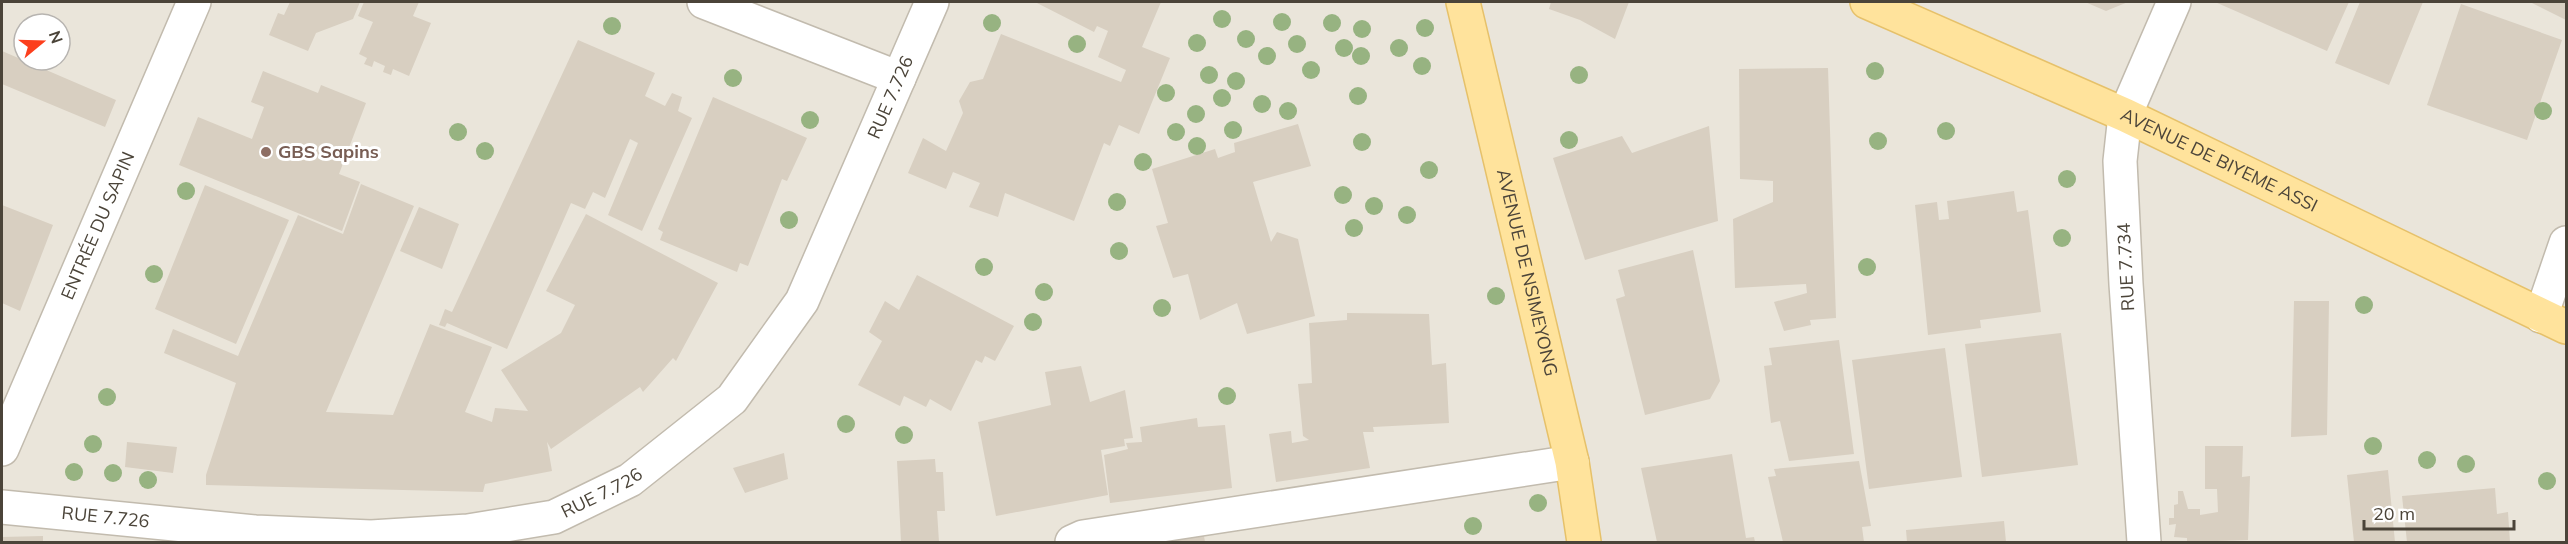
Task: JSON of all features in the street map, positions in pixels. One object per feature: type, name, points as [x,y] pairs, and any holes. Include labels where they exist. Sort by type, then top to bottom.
[{"type":"main road","name":"AVENUE DE NSIMEYONG","points":[[1463,2],[1572,462],[1584,543]]},
{"type":"main road","name":"AVENUE DE BIYEME ASSI","points":[[1867,2],[2125,116],[2554,321]]},
{"type":"street","name":"ENTRÉE DU SAPIN","points":[[2,449],[194,2]]},
{"type":"street","points":[[704,2],[898,78]]},
{"type":"street","name":"RUE 7.726","points":[[2,507],[255,532],[371,537],[468,531],[555,517],[630,480],[732,399],[802,301],[932,2]]},
{"type":"street","name":"RUE 7.734","points":[[2144,543],[2120,161],[2125,116],[2174,2]]},
{"type":"street","points":[[2554,321],[2566,243]]},
{"type":"street","points":[[1072,543],[1083,537],[1572,462]]},
{"type":"shaded area","points":[[2,2],[2566,2],[2566,542],[2,542]]},
{"type":"building","points":[[290,2],[360,2],[353,19],[316,33],[308,51],[269,35],[278,13],[284,15]]},
{"type":"building","points":[[364,2],[419,2],[413,16],[431,23],[409,76],[393,69],[391,75],[383,72],[385,66],[374,61],[372,67],[364,64],[367,58],[359,54],[373,22],[358,16]]},
{"type":"building","points":[[1038,2],[1161,2],[1142,47],[1170,58],[1139,134],[1119,125],[1110,146],[1104,143],[1074,221],[1005,193],[998,217],[969,207],[980,183],[953,172],[946,189],[908,173],[923,138],[946,151],[963,113],[959,101],[970,82],[983,79],[1001,34],[1121,82],[1126,70],[1098,57],[1108,31],[1097,26],[1094,32]]},
{"type":"building","points":[[1551,2],[1629,2],[1615,39],[1580,20],[1549,9]]},
{"type":"building","points":[[2085,2],[2128,2],[2106,11]]},
{"type":"building","points":[[2215,2],[2349,2],[2327,51]]},
{"type":"building","points":[[2360,2],[2423,2],[2389,85],[2335,63]]},
{"type":"building","points":[[2530,2],[2566,2],[2566,20]]},
{"type":"building","points":[[2461,4],[2562,40],[2527,140],[2427,105]]},
{"type":"building","points":[[578,40],[655,73],[645,96],[665,106],[672,93],[682,97],[678,111],[692,118],[642,231],[608,215],[638,143],[630,139],[605,198],[593,192],[585,209],[571,203],[507,349],[447,323],[445,327],[439,325],[445,309],[452,312]]},
{"type":"building","points":[[2,51],[12,55],[12,72],[51,72],[116,100],[105,127],[2,84]]},
{"type":"building","points":[[1828,68],[1836,318],[1810,320],[1811,325],[1784,331],[1774,302],[1807,293],[1806,284],[1735,288],[1733,219],[1773,202],[1773,181],[1740,179],[1739,69]]},
{"type":"building","name":"GBS Sapins","points":[[263,71],[318,93],[321,85],[366,103],[339,174],[360,182],[342,231],[179,165],[198,117],[252,139],[264,107],[251,102]]},
{"type":"building","points":[[713,97],[807,138],[787,181],[782,179],[748,266],[740,263],[737,272],[660,240],[663,232],[658,229]]},
{"type":"building","points":[[1298,124],[1311,166],[1253,182],[1271,242],[1277,232],[1298,239],[1315,316],[1247,334],[1237,303],[1200,320],[1188,274],[1173,278],[1156,226],[1168,223],[1152,169],[1215,149],[1218,158],[1235,152],[1234,143]]},
{"type":"building","points":[[1709,126],[1718,221],[1585,260],[1553,158],[1622,136],[1632,153]]},
{"type":"building","points":[[361,184],[414,206],[326,412],[393,415],[430,324],[492,347],[465,412],[492,422],[495,408],[528,411],[501,370],[561,333],[575,305],[546,291],[586,214],[718,283],[676,361],[673,358],[643,392],[640,387],[551,449],[547,442],[552,471],[485,484],[483,492],[206,485],[206,475],[236,383],[164,353],[173,329],[238,356],[298,215],[343,234]]},
{"type":"building","points":[[205,185],[289,220],[236,344],[155,309]]},
{"type":"building","points":[[2014,191],[2017,212],[2028,210],[2041,312],[1980,320],[1981,328],[1928,335],[1915,205],[1937,202],[1939,220],[1949,219],[1947,201]]},
{"type":"building","points":[[2,205],[53,225],[20,311],[2,303]]},
{"type":"building","points":[[419,207],[459,224],[442,269],[400,251]]},
{"type":"building","points":[[1693,250],[1720,381],[1710,399],[1645,415],[1616,299],[1625,296],[1618,270]]},
{"type":"building","points":[[917,275],[1014,326],[995,361],[985,356],[982,363],[976,360],[951,411],[930,399],[926,407],[904,396],[900,406],[858,385],[882,341],[869,332],[885,301],[899,310]]},
{"type":"building","points":[[2294,301],[2329,301],[2327,435],[2291,437]]},
{"type":"building","points":[[1347,313],[1429,314],[1432,365],[1446,363],[1449,423],[1373,427],[1374,432],[1363,432],[1370,468],[1276,482],[1269,434],[1291,431],[1292,443],[1309,440],[1303,436],[1298,384],[1312,383],[1309,323],[1347,320]]},
{"type":"building","points":[[2061,333],[2078,465],[1982,477],[1965,344]]},
{"type":"building","points":[[1839,340],[1854,454],[1789,461],[1780,421],[1771,423],[1764,366],[1772,365],[1769,348]]},
{"type":"building","points":[[1945,348],[1962,477],[1869,489],[1852,360]]},
{"type":"building","points":[[1081,366],[1090,402],[1125,390],[1133,438],[1124,439],[1125,446],[1101,450],[1108,495],[996,516],[978,422],[1051,405],[1045,372]]},
{"type":"building","points":[[1197,418],[1198,427],[1225,425],[1232,488],[1110,503],[1104,455],[1128,449],[1126,443],[1142,442],[1140,427]]},
{"type":"building","points":[[127,442],[177,447],[173,473],[125,467]]},
{"type":"building","points":[[2205,446],[2243,446],[2242,477],[2250,476],[2248,540],[2187,542],[2187,538],[2174,537],[2176,524],[2169,525],[2169,518],[2174,518],[2174,505],[2178,504],[2178,491],[2183,491],[2188,509],[2200,509],[2200,515],[2218,512],[2217,489],[2205,489]]},
{"type":"building","points":[[784,453],[788,479],[745,493],[733,468]]},
{"type":"building","points":[[1732,454],[1746,538],[1754,537],[1755,542],[1657,542],[1641,468]]},
{"type":"building","points":[[935,459],[936,472],[943,472],[945,511],[937,511],[939,542],[901,542],[897,461]]},
{"type":"building","points":[[1859,461],[1871,526],[1862,527],[1864,542],[1783,542],[1768,477],[1776,476],[1774,469]]},
{"type":"building","points":[[2388,470],[2395,542],[2354,542],[2347,475]]},
{"type":"building","points":[[2495,488],[2497,514],[2508,512],[2510,542],[2407,542],[2402,496]]},
{"type":"building","points":[[2004,521],[2006,542],[1907,542],[1906,530]]},
{"type":"building","points":[[1203,530],[1205,542],[1169,542],[1168,534]]},
{"type":"building","points":[[43,536],[43,542],[2,542],[2,537]]},
{"type":"place","name":"GBS Sapins","points":[[266,152]]}]
